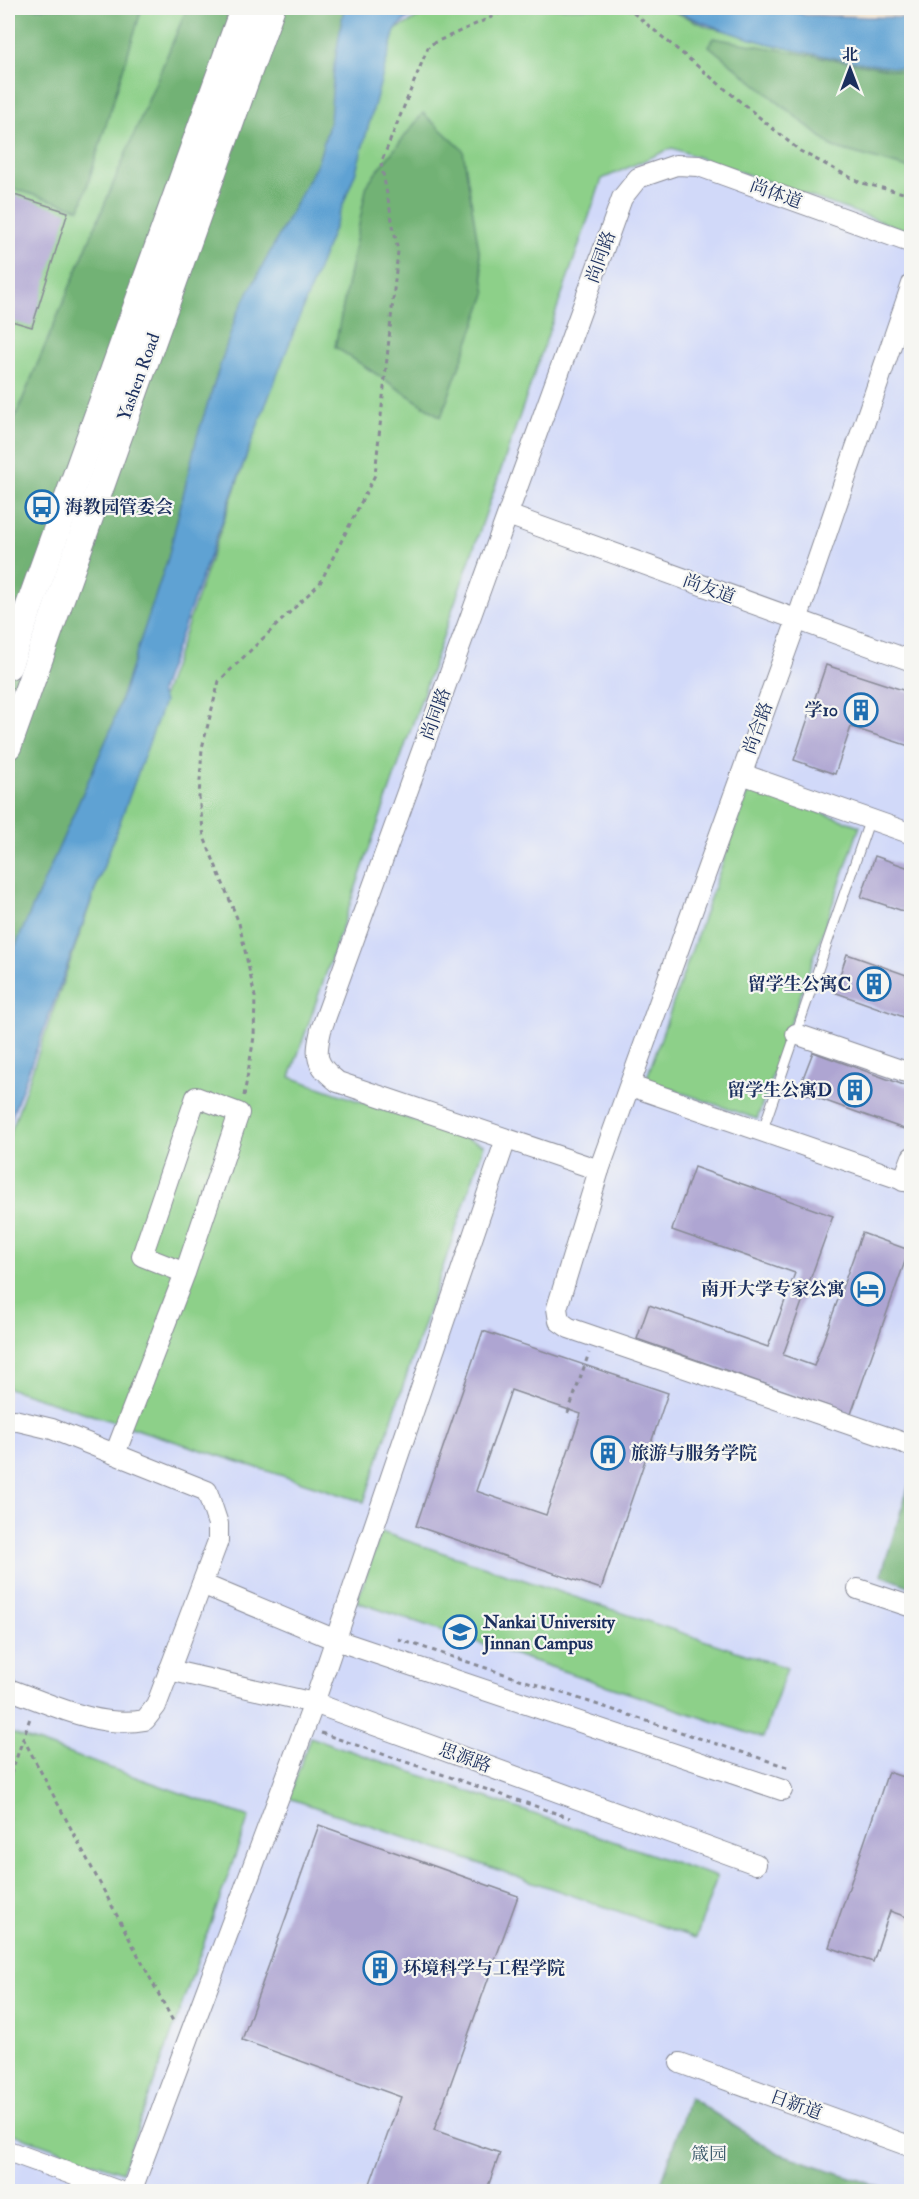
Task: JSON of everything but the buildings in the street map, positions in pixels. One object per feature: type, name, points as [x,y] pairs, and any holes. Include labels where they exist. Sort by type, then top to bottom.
[{"type":"main road","name":"Yashen Road","points":[[8,666],[244,8]]},
{"type":"main road","name":"Yashen Road","points":[[8,746],[271,8]]},
{"type":"street","name":"尚体道","points":[[638,178],[676,165],[699,166],[912,243]]},
{"type":"street","name":"尚同路","points":[[599,1170],[338,1082],[321,1069],[317,1049],[321,1030],[622,198],[638,178]]},
{"type":"street","name":"尚合路","points":[[595,1337],[559,1321],[557,1308],[599,1170],[742,774],[912,284]]},
{"type":"street","name":"尚友道","points":[[508,515],[796,621],[912,661]]},
{"type":"street","points":[[742,774],[912,834]]},
{"type":"street","points":[[796,1034],[912,1074]]},
{"type":"street","points":[[631,1086],[907,1182],[912,1157]]},
{"type":"street","points":[[116,1454],[185,1273],[239,1113],[196,1097],[142,1256],[185,1273]]},
{"type":"street","points":[[131,2192],[314,1703],[506,1138]]},
{"type":"street","points":[[595,1337],[907,1444]]},
{"type":"street","points":[[8,1422],[14,1420],[52,1429],[207,1491],[218,1524],[218,1541],[170,1670],[156,1706],[145,1720],[125,1724],[103,1722],[8,1689]]},
{"type":"street","points":[[201,1584],[336,1640],[782,1790]]},
{"type":"street","points":[[858,1589],[912,1607]]},
{"type":"street","name":"思源路","points":[[170,1670],[314,1703],[756,1864]]},
{"type":"street","name":"日新道","points":[[680,2063],[912,2147]]},
{"type":"street","points":[[8,2151],[121,2192]]},
{"type":"lane","points":[[762,1132],[870,819]]},
{"type":"path","points":[[239,1113],[249,1076],[255,997],[239,923],[204,837],[199,798],[202,748],[219,681],[320,583],[375,475],[398,251],[381,163],[429,45],[512,8]]},
{"type":"path","points":[[607,8],[631,11],[800,151],[861,183],[912,195]]},
{"type":"path","points":[[568,1413],[595,1337]]},
{"type":"path","points":[[387,1635],[790,1768]]},
{"type":"path","points":[[8,1783],[36,1699]]},
{"type":"path","points":[[305,1727],[572,1819]]},
{"type":"path","points":[[23,1738],[186,2045]]},
{"type":"shaded area","name":"Nankai University Jinnan Campus","points":[[391,8],[766,8],[911,52],[911,2191],[8,2192],[8,1073]]},
{"type":"green space","points":[[8,8],[218,8],[8,578]]},
{"type":"green space","points":[[8,8],[142,8],[80,209],[8,187]]},
{"type":"green space","points":[[187,8],[380,8],[8,1052],[8,434]]},
{"type":"green space","points":[[436,8],[666,8],[708,27],[911,68],[911,232],[672,148],[602,179],[290,1077],[484,1145],[364,1502],[8,1388],[8,1140],[395,30]]},
{"type":"green space","points":[[713,38],[911,73],[911,169],[833,147],[709,46]]},
{"type":"green space","points":[[423,113],[463,150],[486,294],[441,417],[335,347],[367,184]]},
{"type":"green space","points":[[749,788],[860,826],[757,1119],[646,1080]]},
{"type":"green space","points":[[911,1479],[911,1587],[881,1575]]},
{"type":"green space","points":[[381,1532],[787,1668],[763,1738],[357,1602]]},
{"type":"green space","points":[[8,1732],[249,1817],[122,2172],[8,2132]]},
{"type":"green space","points":[[310,1737],[717,1877],[696,1938],[289,1798]]},
{"type":"green space","name":"箴园","points":[[689,2097],[775,2152],[893,2191],[659,2191]]},
{"type":"water","points":[[344,8],[418,8],[395,30],[356,171],[249,448],[160,692],[164,702],[8,1127],[8,963],[111,729],[168,558],[197,437],[236,316],[318,162],[330,121],[334,67]]},
{"type":"water","points":[[670,8],[782,8],[805,15],[911,18],[911,70],[818,55],[758,41],[728,32]]},
{"type":"place","name":"海教园管委会","points":[[42,507]]},
{"type":"place","name":"学10","points":[[861,710]]},
{"type":"place","name":"留学生公寓C","points":[[874,984]]},
{"type":"place","name":"留学生公寓D","points":[[855,1090]]},
{"type":"place","name":"南开大学专家公寓","points":[[868,1289]]},
{"type":"place","name":"旅游与服务学院","points":[[608,1453]]},
{"type":"place","name":"Nankai University Jinnan Campus","points":[[460,1632]]},
{"type":"place","name":"环境科学与工程学院","points":[[380,1968]]}]
